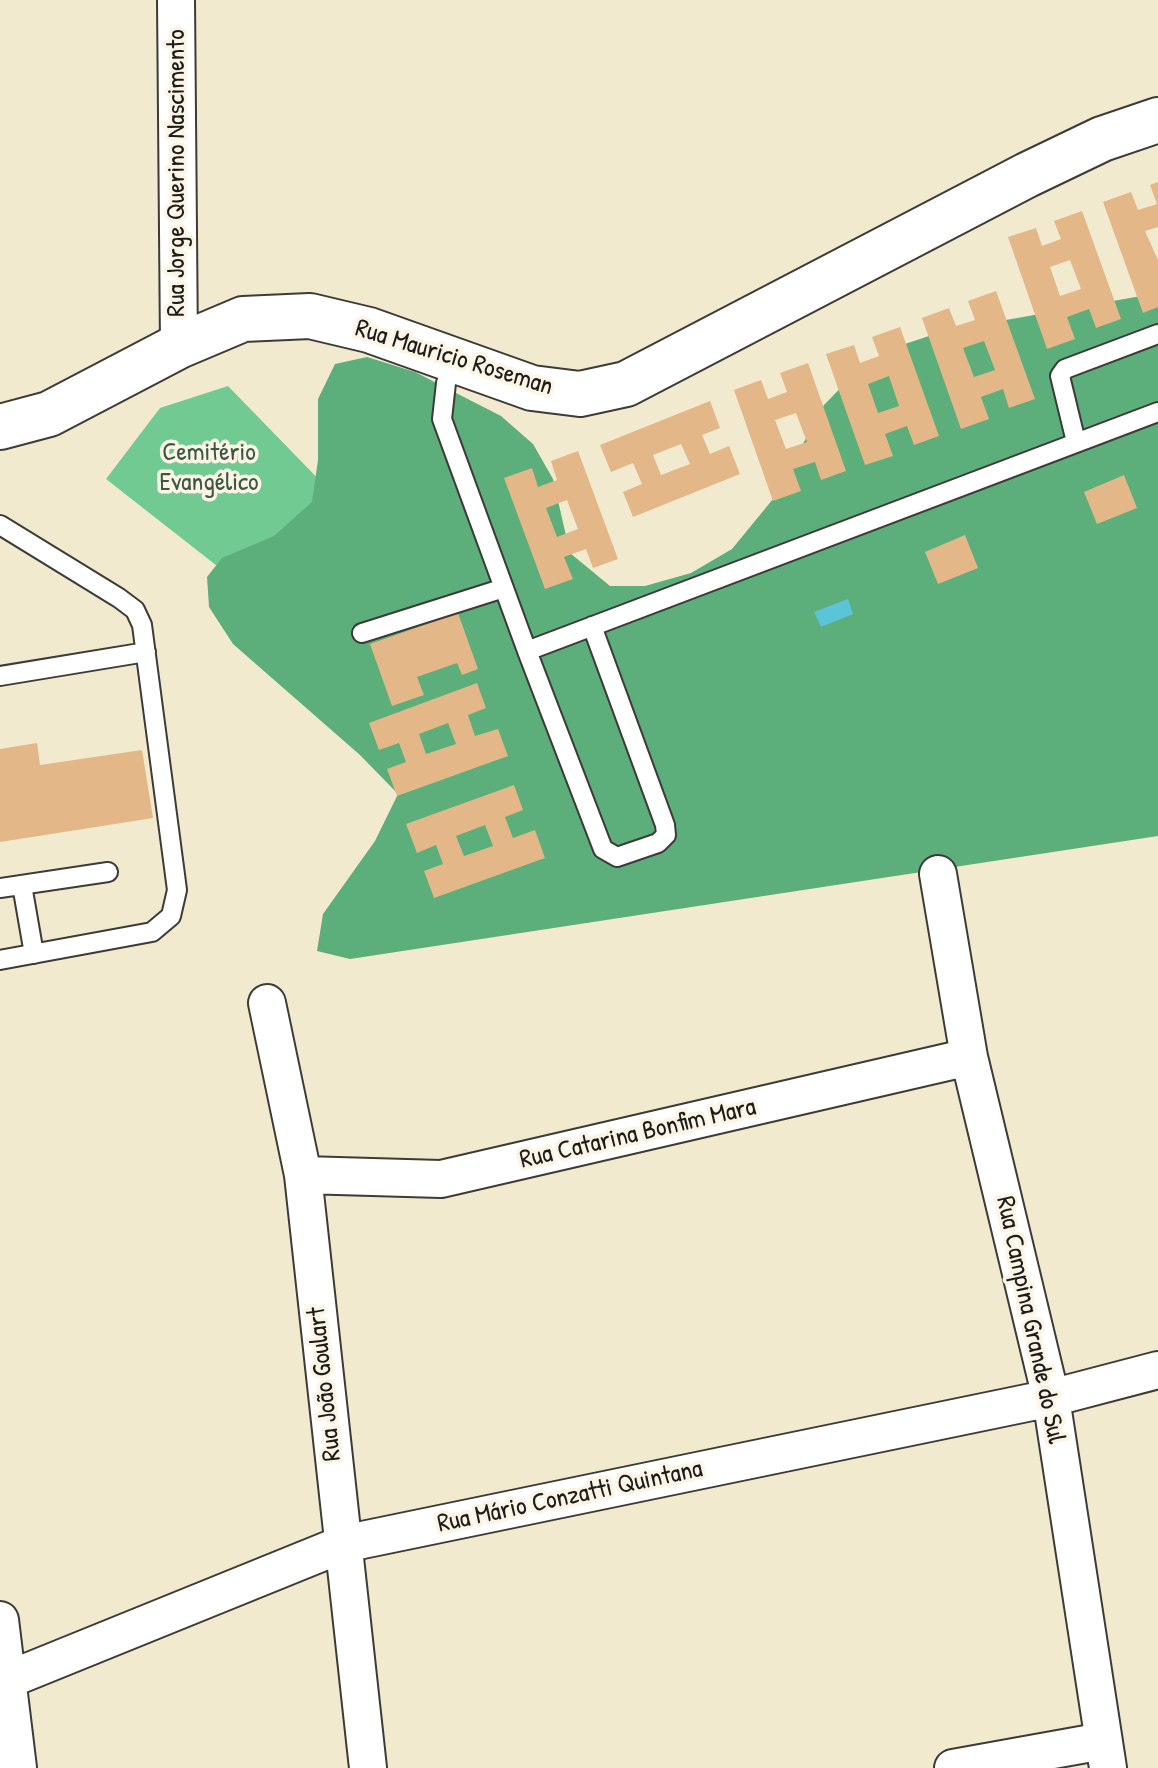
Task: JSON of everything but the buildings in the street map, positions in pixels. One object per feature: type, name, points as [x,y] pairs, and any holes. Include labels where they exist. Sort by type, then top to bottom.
[{"type":"main road","name":"Rua Mauricio Roseman","points":[[0,427],[49,414],[179,346],[243,319],[310,316],[369,330],[532,388],[580,394],[626,384],[1027,175],[1102,139],[1158,120]]},
{"type":"street","name":"Rua Jorge Querino Nascimento","points":[[176,0],[179,346]]},
{"type":"street","name":"Rua Campina Grande do Sul","points":[[938,874],[969,1057],[1051,1398],[1106,1755]]},
{"type":"street","name":"Rua João Goulart","points":[[267,1003],[303,1175],[368,1768]]},
{"type":"street","name":"Rua Catarina Bonfim Mara","points":[[303,1175],[441,1179],[969,1057]]},
{"type":"street","name":"Rua Mário Conzatti Quintana","points":[[4,1682],[343,1544],[1051,1398],[1158,1370]]},
{"type":"street","points":[[0,1620],[4,1682],[18,1768]]},
{"type":"street","points":[[953,1768],[1106,1755]]},
{"type":"lane","points":[[1076,442],[1060,376],[1065,369],[1158,334]]},
{"type":"lane","points":[[455,360],[446,383],[442,419],[603,849],[617,857],[658,843],[666,835],[665,825],[592,626]]},
{"type":"lane","points":[[527,651],[1158,412]]},
{"type":"lane","points":[[0,525],[135,610],[142,625],[177,890],[171,916],[152,932],[0,960]]},
{"type":"lane","points":[[362,633],[504,588]]},
{"type":"lane","points":[[0,676],[146,652]]},
{"type":"lane","points":[[0,888],[108,872]]},
{"type":"lane","points":[[22,885],[34,954]]},
{"type":"green space","points":[[1158,293],[1158,836],[350,959],[317,951],[323,914],[375,841],[398,794],[360,755],[233,644],[209,607],[207,577],[222,558],[274,536],[312,502],[318,460],[318,399],[335,364],[367,357],[415,372],[501,416],[533,444],[553,479],[570,553],[610,586],[645,586],[691,573],[732,549],[773,499],[824,405],[856,372],[896,347],[944,331]]},
{"type":"green space","name":"Cemitério Evangélico","points":[[228,386],[401,564],[249,591],[106,479],[160,408]]},
{"type":"water","points":[[848,599],[853,614],[821,627],[814,612]]}]
